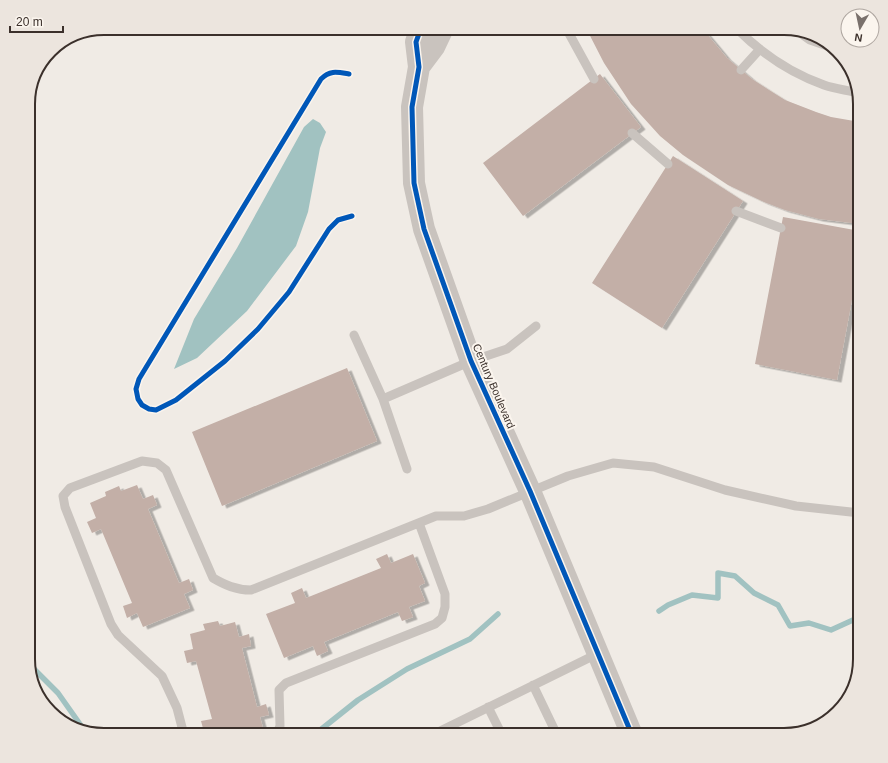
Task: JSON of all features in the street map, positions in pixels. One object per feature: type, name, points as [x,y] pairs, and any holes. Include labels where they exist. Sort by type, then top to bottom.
[{"type":"street","name":"Century Boulevard","points":[[418,35],[416,42],[418,67],[412,107],[414,183],[424,229],[471,361],[530,491],[629,728]]},
{"type":"street","points":[[418,67],[434,47],[440,35]]},
{"type":"lane","points":[[570,35],[594,79]]},
{"type":"lane","points":[[744,35],[767,56],[793,72],[825,85],[852,92]]},
{"type":"lane","points":[[740,70],[760,49]]},
{"type":"lane","points":[[632,134],[668,164]]},
{"type":"lane","points":[[736,211],[781,228]]},
{"type":"lane","points":[[383,399],[471,361],[507,349],[536,326]]},
{"type":"lane","points":[[354,335],[383,399],[407,469]]},
{"type":"lane","points":[[182,728],[177,708],[162,676],[118,636],[111,624],[65,508],[63,496],[70,488],[142,461],[157,463],[166,470],[213,578],[227,586],[242,590],[251,590],[436,516],[464,516],[488,509],[568,476],[613,462],[654,467],[726,490],[796,506],[853,512]]},
{"type":"lane","points":[[279,728],[279,690],[286,683],[435,624],[442,618],[445,607],[445,594],[419,523]]},
{"type":"lane","points":[[448,728],[599,653]]},
{"type":"lane","points":[[533,685],[554,728]]},
{"type":"lane","points":[[488,707],[498,728]]},
{"type":"water","points":[[313,119],[320,123],[326,132],[320,148],[308,212],[296,246],[247,311],[197,358],[174,369],[194,319],[237,248],[304,127]]},
{"type":"building","points":[[590,35],[708,35],[727,58],[752,79],[785,100],[831,117],[853,121],[853,223],[819,219],[785,210],[728,185],[683,155],[660,136],[631,104],[604,63]]},
{"type":"building","points":[[600,74],[641,127],[523,216],[483,163]]},
{"type":"building","points":[[673,156],[743,201],[662,328],[592,283]]},
{"type":"building","points":[[783,217],[853,230],[853,294],[837,380],[755,364]]},
{"type":"building","points":[[347,368],[377,441],[222,506],[192,432]]},
{"type":"building","points":[[137,485],[143,499],[153,495],[157,505],[148,509],[179,583],[189,579],[193,590],[184,594],[190,608],[143,627],[137,613],[127,618],[123,606],[132,603],[101,529],[92,533],[87,522],[96,518],[90,503],[106,496],[105,492],[119,486],[121,491]]},
{"type":"building","points":[[387,554],[391,563],[413,554],[425,583],[419,586],[425,601],[409,607],[413,617],[402,621],[398,612],[324,642],[328,651],[317,656],[313,646],[284,658],[266,614],[295,603],[291,593],[302,588],[306,598],[381,568],[376,559]]},
{"type":"building","points":[[218,621],[220,626],[235,622],[239,637],[249,634],[251,646],[242,648],[257,707],[266,704],[269,715],[260,717],[263,728],[203,728],[201,721],[212,719],[196,661],[187,663],[184,651],[193,649],[190,634],[205,630],[203,624]]},
{"type":"waterway","points":[[659,611],[668,605],[692,595],[718,598],[718,573],[735,576],[754,593],[778,605],[790,626],[809,623],[831,630],[853,620]]},
{"type":"waterway","points":[[323,728],[358,700],[407,669],[470,639],[498,614]]},
{"type":"waterway","points":[[36,671],[58,693],[79,723]]},
{"type":"cycle path","points":[[418,35],[416,42],[419,67],[412,107],[414,183],[424,229],[471,361],[530,491],[629,728]]},
{"type":"cycle path","points":[[349,74],[337,72],[331,73],[327,74],[321,79],[139,379],[136,389],[138,399],[142,405],[149,409],[156,410],[176,400],[225,361],[258,329],[289,292],[329,229],[338,220],[352,216]]}]
